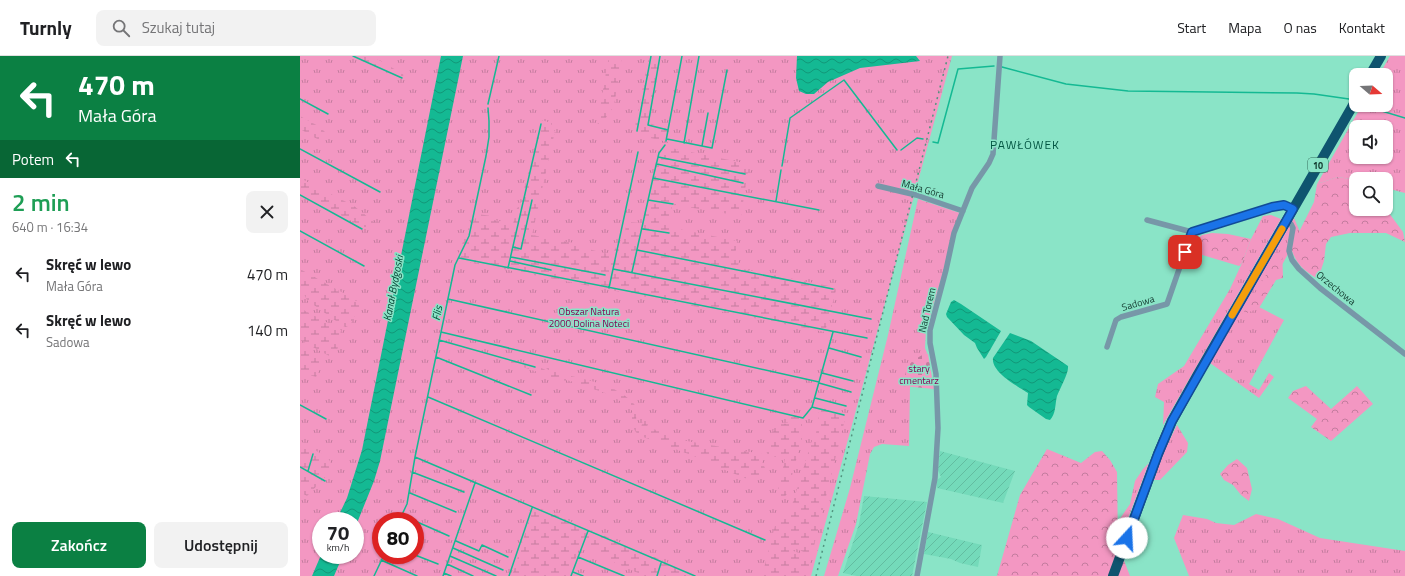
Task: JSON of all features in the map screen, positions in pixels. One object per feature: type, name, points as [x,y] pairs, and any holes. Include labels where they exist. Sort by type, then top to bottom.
[{"type":"highway","points":[[1374,68],[1381,56]]},
{"type":"highway","name":"10","points":[[1113,576],[1158,454],[1172,421],[1349,112]]},
{"type":"street","name":"Nad Torem","points":[[917,576],[935,478],[938,428],[936,374],[930,343],[930,330],[954,233],[972,188],[993,154],[1000,56]]},
{"type":"street","name":"Mała Góra","points":[[878,186],[916,196],[963,212]]},
{"type":"street","points":[[1146,220],[1192,232],[1272,207],[1284,205],[1293,209]]},
{"type":"street","name":"Orzechowa","points":[[1287,221],[1293,228],[1289,251],[1292,260],[1299,269],[1405,354]]},
{"type":"street","name":"Sadowa","points":[[1106,347],[1116,320],[1121,317],[1167,304],[1192,232]]},
{"type":"shaded area","points":[[940,451],[1015,471],[1003,503],[937,488],[937,480],[941,477],[938,470]]},
{"type":"shaded area","points":[[864,496],[927,502],[912,576],[857,576],[843,573],[859,524]]},
{"type":"shaded area","points":[[928,532],[982,545],[978,567],[960,563],[951,559],[924,554]]},
{"type":"green space","name":"Obszar Natura 2000 Dolina Noteci","points":[[300,56],[952,56],[811,576],[300,576]]},
{"type":"green space","points":[[350,56],[372,56],[403,74],[404,79]]},
{"type":"green space","points":[[609,56],[622,56],[614,106],[601,125],[597,123]]},
{"type":"green space","points":[[649,56],[661,56],[649,123],[670,130],[668,142],[637,135],[634,132]]},
{"type":"green space","points":[[1390,56],[1405,56],[1405,193],[1393,190],[1393,172],[1349,172],[1349,179],[1338,177],[1317,184],[1349,128],[1349,164],[1393,164],[1393,120],[1353,120],[1358,112],[1393,112],[1393,68],[1383,68]]},
{"type":"green space","points":[[300,116],[320,127],[325,132],[319,140],[300,129]]},
{"type":"green space","points":[[541,120],[552,123],[551,128],[555,131],[532,235],[584,245],[588,249],[612,255],[617,245],[622,245],[627,222],[642,223],[658,152],[661,146],[749,164],[741,216],[675,205],[672,206],[668,226],[737,241],[735,257],[739,259],[738,268],[834,287],[836,290],[825,332],[457,260],[456,259],[471,222],[474,222],[477,214],[492,216],[494,220],[513,224],[517,208],[520,206]]},
{"type":"green space","points":[[1338,177],[1349,179],[1349,216],[1391,216],[1403,232],[1405,242],[1386,233],[1350,233],[1331,237],[1326,244],[1324,261],[1318,279],[1308,273],[1295,258],[1291,248],[1314,202],[1317,184]]},
{"type":"green space","points":[[300,178],[354,206],[374,222],[374,227],[364,227],[300,195]]},
{"type":"green space","points":[[918,199],[960,213],[954,227],[942,276],[926,329],[925,348],[927,353],[903,385],[910,386],[909,446],[882,444],[874,447],[870,454],[856,524],[838,576],[824,576],[850,488],[888,335]]},
{"type":"green space","points":[[1271,215],[1281,219],[1163,425],[1164,402],[1155,397],[1158,384],[1184,366],[1230,289],[1251,239],[1263,216]]},
{"type":"green space","points":[[1294,218],[1300,232],[1259,307],[1284,320],[1249,384],[1259,390],[1269,373],[1274,377],[1259,398],[1210,363]]},
{"type":"green space","points":[[1212,233],[1228,234],[1251,239],[1242,263],[1239,266],[1199,254],[1194,241],[1202,235]]},
{"type":"green space","points":[[1282,248],[1283,278],[1276,280],[1259,308],[1242,315]]},
{"type":"green space","points":[[300,269],[354,299],[360,305],[350,325],[346,327],[343,326],[307,300],[304,294],[300,291]]},
{"type":"green space","points":[[300,308],[341,330],[336,357],[333,358],[300,340]]},
{"type":"green space","points":[[300,346],[324,360],[316,377],[300,372]]},
{"type":"green space","name":"stary cmentarz","points":[[926,353],[928,354],[934,389],[903,386],[907,369],[911,362]]},
{"type":"green space","points":[[503,358],[535,365],[552,373],[546,368],[546,364],[561,369],[561,373],[563,374],[601,384],[619,392],[636,407],[636,419],[640,431],[644,417],[646,416],[650,418],[647,427],[678,437],[681,440],[762,454],[765,457],[762,462],[765,468],[758,480],[755,482],[700,460],[699,458],[638,435],[632,426],[632,409],[611,395],[567,380],[563,381],[503,360]]},
{"type":"green space","points":[[1306,386],[1331,409],[1357,386],[1373,404],[1331,441],[1311,427],[1317,419],[1288,398],[1293,391]]},
{"type":"green space","points":[[811,406],[845,413],[846,415],[812,554],[811,555],[789,546],[787,548],[810,558],[811,560],[806,576],[762,576],[777,518],[786,519],[793,502],[813,437],[816,433],[819,413],[809,409]]},
{"type":"green space","points":[[787,413],[802,418],[802,426],[804,431],[787,494],[781,501],[778,490],[785,459],[768,455],[766,451],[776,423],[788,424],[786,419]]},
{"type":"green space","points":[[1177,425],[1188,443],[1187,452],[1160,480],[1154,480],[1161,457]]},
{"type":"green space","points":[[300,441],[328,458],[333,467],[332,470],[307,496],[300,492]]},
{"type":"green space","points":[[1047,449],[1081,463],[1095,452],[1102,451],[1110,460],[1117,472],[1118,545],[1130,576],[997,576],[1020,495]]},
{"type":"green space","points":[[1237,459],[1247,468],[1252,489],[1249,501],[1241,495],[1233,485],[1224,480],[1220,474],[1228,465]]},
{"type":"green space","points":[[1149,463],[1118,545],[1117,523],[1130,504],[1135,481]]},
{"type":"green space","points":[[532,505],[699,576],[645,576],[597,555],[594,551],[581,544],[569,576],[512,576],[530,517],[529,513]]},
{"type":"green space","points":[[1256,514],[1278,519],[1320,538],[1405,551],[1405,576],[1189,576],[1174,538],[1183,515],[1207,519],[1216,523],[1234,525]]},
{"type":"water","points":[[441,56],[463,56],[380,461],[361,512],[340,512],[347,498],[362,450]]},
{"type":"water","points":[[797,56],[916,56],[920,61],[860,68],[828,82],[814,94],[806,94],[799,91],[796,78]]},
{"type":"water","points":[[954,300],[1001,331],[984,359],[975,343],[964,335],[947,317],[946,314],[951,302]]},
{"type":"water","points":[[1010,333],[1031,341],[1068,366],[1066,376],[1057,396],[1052,418],[1050,420],[1046,419],[1027,405],[1028,393],[1000,373],[993,363],[993,358]]},
{"type":"water","points":[[317,564],[339,564],[334,576],[312,576]]},
{"type":"waterway","points":[[353,56],[402,78]]},
{"type":"waterway","name":"Flis","points":[[488,104],[499,56]]},
{"type":"waterway","points":[[637,131],[651,56]]},
{"type":"waterway","points":[[660,56],[648,125],[668,130],[666,141]]},
{"type":"waterway","points":[[668,130],[682,56]]},
{"type":"waterway","points":[[684,143],[699,56]]},
{"type":"waterway","points":[[933,142],[938,143],[958,69],[994,66]]},
{"type":"waterway","points":[[1002,67],[1066,84],[1128,91],[1297,93],[1349,99]]},
{"type":"waterway","points":[[667,139],[712,148],[727,70]]},
{"type":"waterway","points":[[782,166],[790,118],[844,80],[897,150]]},
{"type":"waterway","points":[[300,99],[328,114]]},
{"type":"waterway","name":"Flis","points":[[403,512],[407,504],[415,457],[455,265],[469,236],[486,156],[489,137],[488,108]]},
{"type":"waterway","points":[[1385,112],[1405,118]]},
{"type":"waterway","points":[[702,146],[708,113]]},
{"type":"waterway","points":[[508,268],[541,124]]},
{"type":"waterway","points":[[901,150],[917,138],[923,139]]},
{"type":"waterway","points":[[653,178],[659,153],[665,145]]},
{"type":"waterway","points":[[300,149],[380,192]]},
{"type":"waterway","points":[[613,269],[638,152]]},
{"type":"waterway","points":[[658,157],[745,174]]},
{"type":"waterway","points":[[657,164],[743,183]]},
{"type":"waterway","points":[[776,201],[781,170]]},
{"type":"waterway","points":[[632,272],[653,178],[819,210]]},
{"type":"waterway","points":[[300,195],[362,229]]},
{"type":"waterway","points":[[513,247],[521,249],[532,200]]},
{"type":"waterway","points":[[648,200],[673,204]]},
{"type":"waterway","points":[[643,229],[669,233]]},
{"type":"waterway","points":[[300,231],[364,266]]},
{"type":"waterway","points":[[637,250],[833,289]]},
{"type":"waterway","points":[[511,257],[605,275]]},
{"type":"waterway","points":[[459,258],[867,338]]},
{"type":"waterway","points":[[510,261],[551,270]]},
{"type":"waterway","points":[[609,288],[613,269],[871,319]]},
{"type":"waterway","points":[[448,299],[819,382]]},
{"type":"waterway","points":[[441,332],[803,418],[812,407],[833,332]]},
{"type":"waterway","points":[[439,340],[535,367]]},
{"type":"waterway","points":[[829,348],[861,357]]},
{"type":"waterway","points":[[436,357],[531,395]]},
{"type":"waterway","points":[[822,373],[853,381]]},
{"type":"waterway","points":[[819,383],[851,392]]},
{"type":"waterway","points":[[428,397],[765,540]]},
{"type":"waterway","points":[[815,398],[846,406]]},
{"type":"waterway","points":[[300,405],[326,419]]},
{"type":"waterway","points":[[812,407],[844,415]]},
{"type":"waterway","points":[[308,471],[313,454]]},
{"type":"waterway","points":[[415,457],[695,576]]},
{"type":"waterway","points":[[300,467],[325,481]]},
{"type":"waterway","points":[[412,472],[464,492]]},
{"type":"waterway","points":[[443,576],[475,483]]},
{"type":"waterway","points":[[410,493],[456,512]]},
{"type":"waterway","points":[[509,576],[532,508]]},
{"type":"waterway","points":[[424,525],[449,536]]},
{"type":"waterway","points":[[571,576],[588,531]]},
{"type":"waterway","points":[[456,541],[479,551],[482,545],[508,557]]},
{"type":"waterway","points":[[453,548],[503,570]]},
{"type":"waterway","points":[[450,556],[496,576]]},
{"type":"waterway","points":[[578,557],[624,576]]},
{"type":"waterway","points":[[424,559],[438,564]]},
{"type":"waterway","points":[[657,576],[661,563]]},
{"type":"waterway","name":"Flis","points":[[374,576],[380,564]]},
{"type":"waterway","points":[[390,564],[417,576]]},
{"type":"waterway","points":[[447,564],[473,576]]},
{"type":"waterway","points":[[573,572],[583,576]]},
{"type":"waterway","points":[[444,573],[451,576]]},
{"type":"railway","points":[[816,576],[948,56]]},
{"type":"slow traffic","points":[[1232,315],[1282,229]]},
{"type":"district","name":"PAWŁÓWEK","points":[[1025,144]]},
{"type":"route","points":[[1127,538],[1158,454],[1172,421],[1293,209],[1284,205],[1272,207],[1192,232],[1185,252]]},
{"type":"water label","name":"Kanał Bydgoski","points":[[393,288]]}]
